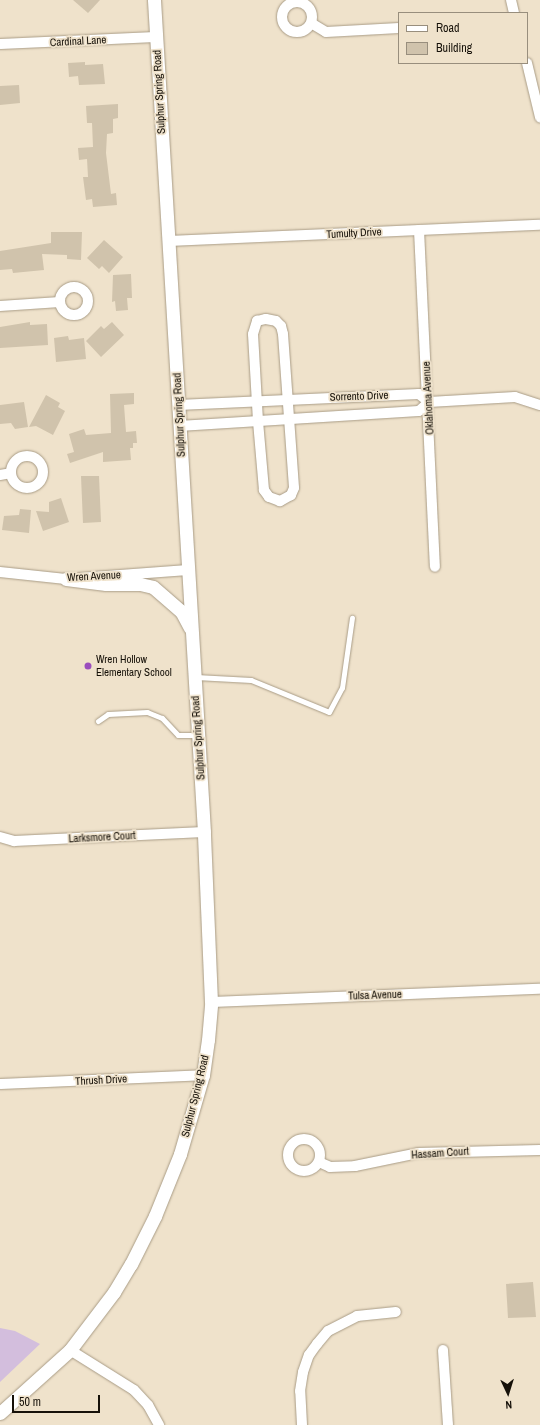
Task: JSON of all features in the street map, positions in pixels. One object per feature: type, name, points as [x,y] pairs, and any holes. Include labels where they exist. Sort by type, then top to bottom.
[{"type":"main road","name":"Sulphur Spring Road","points":[[0,1413],[70,1350],[114,1292],[152,1223],[180,1154],[202,1075],[211,1002],[204,832],[154,0]]},
{"type":"main road","points":[[66,579],[106,584],[140,584],[153,587],[181,611],[192,632]]},
{"type":"street","points":[[511,0],[514,12]]},
{"type":"street","points":[[311,23],[326,32],[398,28]]},
{"type":"street","name":"Cardinal Lane","points":[[0,44],[156,37]]},
{"type":"street","points":[[527,64],[540,117]]},
{"type":"street","name":"Tumulty Drive","points":[[168,241],[540,225]]},
{"type":"street","name":"Oklahoma Avenue","points":[[419,230],[429,402],[435,567]]},
{"type":"street","points":[[0,306],[60,302]]},
{"type":"street","points":[[266,318],[276,321],[281,326],[287,398],[290,420],[294,488],[291,495],[280,501],[269,498],[264,490],[258,421],[254,329],[257,321],[266,318]]},
{"type":"street","name":"Sorrento Drive","points":[[178,406],[287,398],[419,394],[429,402]]},
{"type":"street","name":"Sorrento Drive","points":[[180,426],[419,411],[429,402],[515,397],[540,405]]},
{"type":"street","points":[[0,475],[11,473]]},
{"type":"street","name":"Wren Avenue","points":[[0,572],[66,579],[188,570]]},
{"type":"street","name":"Larksmore Court","points":[[0,837],[14,841],[204,832]]},
{"type":"street","name":"Tulsa Avenue","points":[[211,1002],[540,989]]},
{"type":"street","name":"Thrush Drive","points":[[0,1084],[202,1075]]},
{"type":"street","name":"Hassam Court","points":[[319,1162],[330,1167],[355,1166],[418,1153],[540,1150]]},
{"type":"street","points":[[302,1425],[300,1390],[303,1372],[308,1355],[317,1344],[328,1331],[357,1316],[396,1312]]},
{"type":"street","points":[[70,1350],[134,1390],[148,1405],[159,1425]]},
{"type":"street","points":[[443,1350],[448,1425]]},
{"type":"lane","points":[[195,677],[251,680],[329,712],[342,688],[352,618]]},
{"type":"lane","points":[[98,721],[108,714],[156,713],[178,735],[198,735]]},
{"type":"shaded area","points":[[0,1328],[15,1331],[40,1344],[0,1382]]},
{"type":"building","points":[[73,0],[100,0],[88,13]]},
{"type":"building","points":[[85,62],[85,65],[103,64],[105,84],[79,85],[78,76],[69,77],[68,63]]},
{"type":"building","points":[[19,85],[20,103],[0,105],[0,86]]},
{"type":"building","points":[[118,104],[118,118],[113,119],[113,133],[107,134],[106,153],[111,194],[116,193],[117,205],[93,207],[92,199],[86,200],[83,177],[88,177],[87,159],[79,160],[78,148],[93,147],[92,123],[87,123],[86,106]]},
{"type":"building","points":[[51,232],[82,232],[81,260],[67,259],[67,255],[42,254],[44,270],[13,273],[12,269],[0,270],[0,251],[51,243]]},
{"type":"building","points":[[104,240],[123,257],[109,273],[102,266],[99,269],[87,258]]},
{"type":"building","points":[[131,274],[132,298],[127,298],[128,310],[116,311],[115,301],[112,302],[113,275]]},
{"type":"building","points":[[30,322],[30,325],[47,324],[48,345],[0,348],[0,327]]},
{"type":"building","points":[[112,322],[124,335],[101,357],[86,341],[101,326],[104,329]]},
{"type":"building","points":[[68,336],[69,340],[84,338],[86,359],[56,362],[54,338]]},
{"type":"building","points":[[134,393],[134,404],[124,405],[126,432],[136,431],[137,443],[133,443],[133,448],[130,448],[131,460],[103,462],[103,452],[70,463],[67,454],[74,452],[69,434],[84,429],[86,435],[111,433],[110,394]]},
{"type":"building","points":[[46,395],[60,403],[58,407],[65,411],[53,435],[36,426],[29,427]]},
{"type":"building","points":[[24,402],[28,427],[15,429],[11,423],[0,424],[0,405]]},
{"type":"building","points":[[81,476],[99,476],[101,522],[83,523]]},
{"type":"building","points":[[61,498],[69,522],[43,531],[36,511],[49,512],[49,502]]},
{"type":"building","points":[[20,509],[31,510],[29,533],[2,530],[4,516],[19,515]]},
{"type":"building","points":[[533,1282],[536,1317],[508,1318],[506,1284]]},
{"type":"place","name":"Wren Hollow Elementary School","points":[[88,666]]}]
